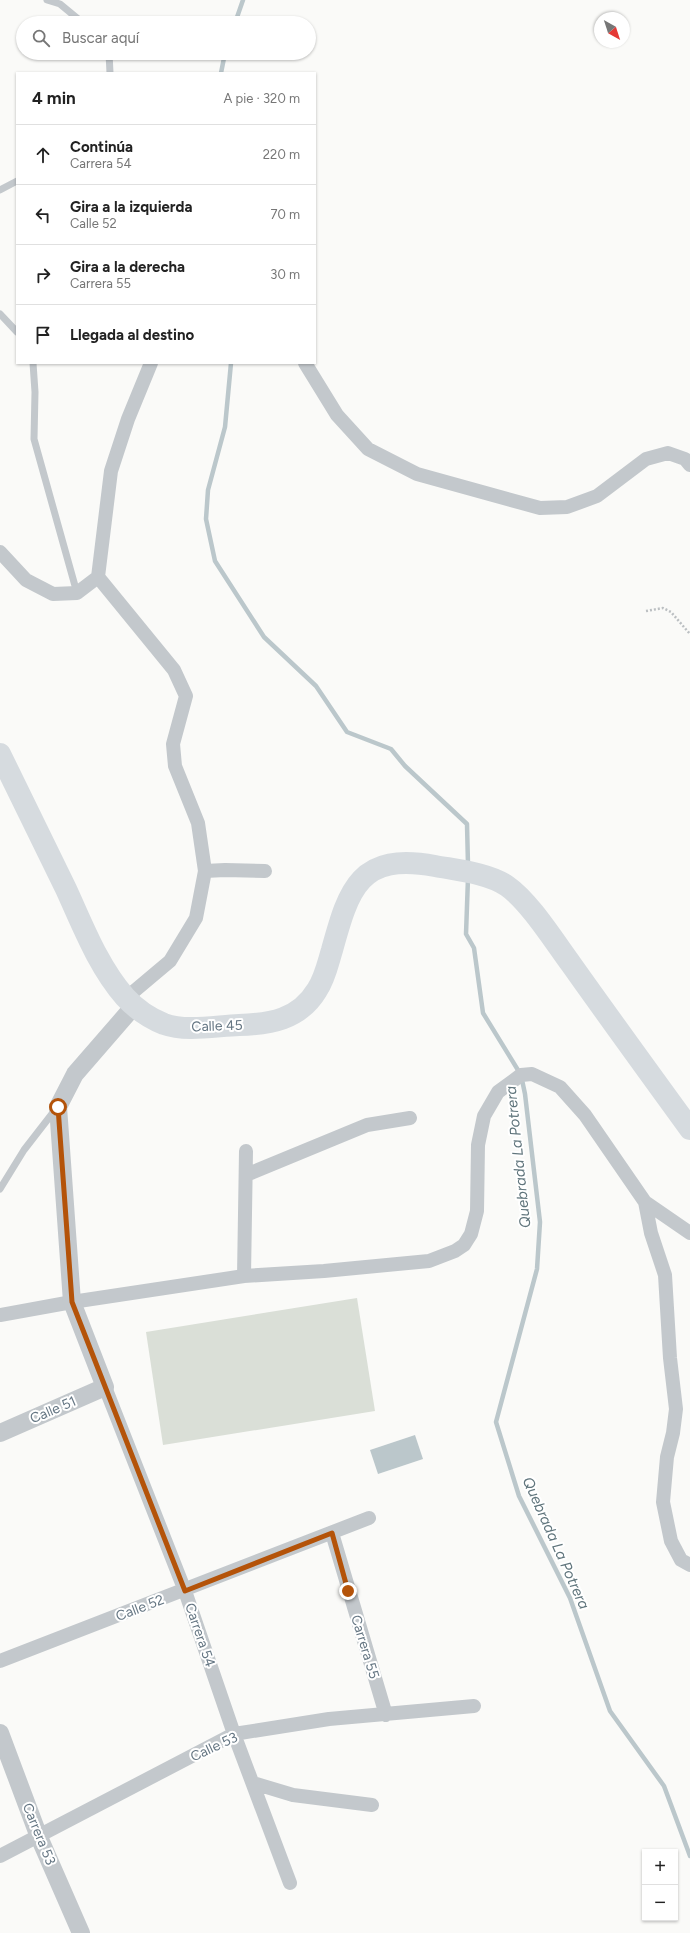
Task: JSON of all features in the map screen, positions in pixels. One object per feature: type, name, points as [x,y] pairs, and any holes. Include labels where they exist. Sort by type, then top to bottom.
[{"type":"main road","name":"Calle 45","points":[[0,754],[94,948],[113,981],[130,1002],[148,1016],[166,1025],[189,1027],[264,1024],[283,1020],[296,1012],[309,1001],[318,989],[326,971],[342,913],[352,890],[365,876],[383,866],[401,862],[419,863],[450,869],[496,880],[515,892],[535,916],[690,1129]]},
{"type":"street","points":[[0,552],[26,580],[53,594],[78,593],[98,577],[110,471],[128,419],[151,364]]},
{"type":"street","points":[[306,364],[337,415],[368,449],[417,474],[540,508],[567,507],[596,496],[646,459],[668,454],[685,459],[690,465]]},
{"type":"street","points":[[58,1107],[75,1074],[130,1002],[170,961],[196,918],[205,871],[198,823],[175,766],[173,744],[186,696],[174,670],[98,577]]},
{"type":"street","points":[[205,871],[264,871]]},
{"type":"street","points":[[0,1315],[72,1302],[244,1276],[324,1271],[429,1261],[455,1251],[464,1245],[471,1234],[477,1211],[478,1145],[484,1116],[498,1092],[521,1075],[532,1074],[560,1088],[585,1115],[645,1202],[690,1233]]},
{"type":"street","name":"Carrera 54","points":[[58,1107],[72,1302],[185,1591],[234,1734],[290,1883]]},
{"type":"street","points":[[246,1175],[367,1125],[410,1118]]},
{"type":"street","points":[[244,1276],[246,1151]]},
{"type":"street","points":[[645,1202],[651,1232],[665,1275],[670,1358],[676,1409],[673,1433],[667,1457],[663,1502],[671,1542],[681,1560],[690,1564]]},
{"type":"street","name":"Calle 51","points":[[0,1432],[105,1387]]},
{"type":"street","name":"Calle 52","points":[[0,1661],[185,1591],[369,1518]]},
{"type":"street","name":"Carrera 55","points":[[332,1533],[386,1715]]},
{"type":"street","name":"Calle 53","points":[[0,1856],[234,1734],[329,1719],[474,1706]]},
{"type":"street","name":"Carrera 53","points":[[0,1733],[39,1837],[81,1933]]},
{"type":"street","points":[[253,1783],[293,1795],[372,1805]]},
{"type":"lane","points":[[47,0],[60,4],[75,16]]},
{"type":"lane","points":[[109,60],[110,72]]},
{"type":"lane","points":[[0,190],[16,182]]},
{"type":"lane","points":[[0,314],[16,331]]},
{"type":"lane","points":[[33,364],[35,392],[34,439],[78,593]]},
{"type":"lane","points":[[0,1189],[24,1150],[58,1107]]},
{"type":"path","points":[[646,611],[663,608],[671,612],[690,634]]},
{"type":"shaded area","points":[[357,1298],[375,1411],[163,1445],[146,1332]]},
{"type":"shaded area","points":[[415,1435],[423,1459],[378,1474],[370,1450]]},
{"type":"waterway","name":"Quebrada La Potrera","points":[[237,16],[243,0]]},
{"type":"waterway","name":"Quebrada La Potrera","points":[[221,72],[224,60]]},
{"type":"waterway","name":"Quebrada La Potrera","points":[[231,364],[225,427],[208,490],[206,519],[215,561],[264,637],[316,686],[347,732],[391,749],[405,766],[467,824],[468,865]]},
{"type":"waterway","name":"Quebrada La Potrera","points":[[468,878],[466,934],[474,948],[483,1013],[521,1075],[525,1094],[540,1222],[537,1269],[496,1422],[519,1496],[570,1598],[610,1711],[664,1786],[690,1856]]},
{"type":"route","points":[[58,1107],[72,1302],[185,1591],[332,1533],[348,1591]]}]
